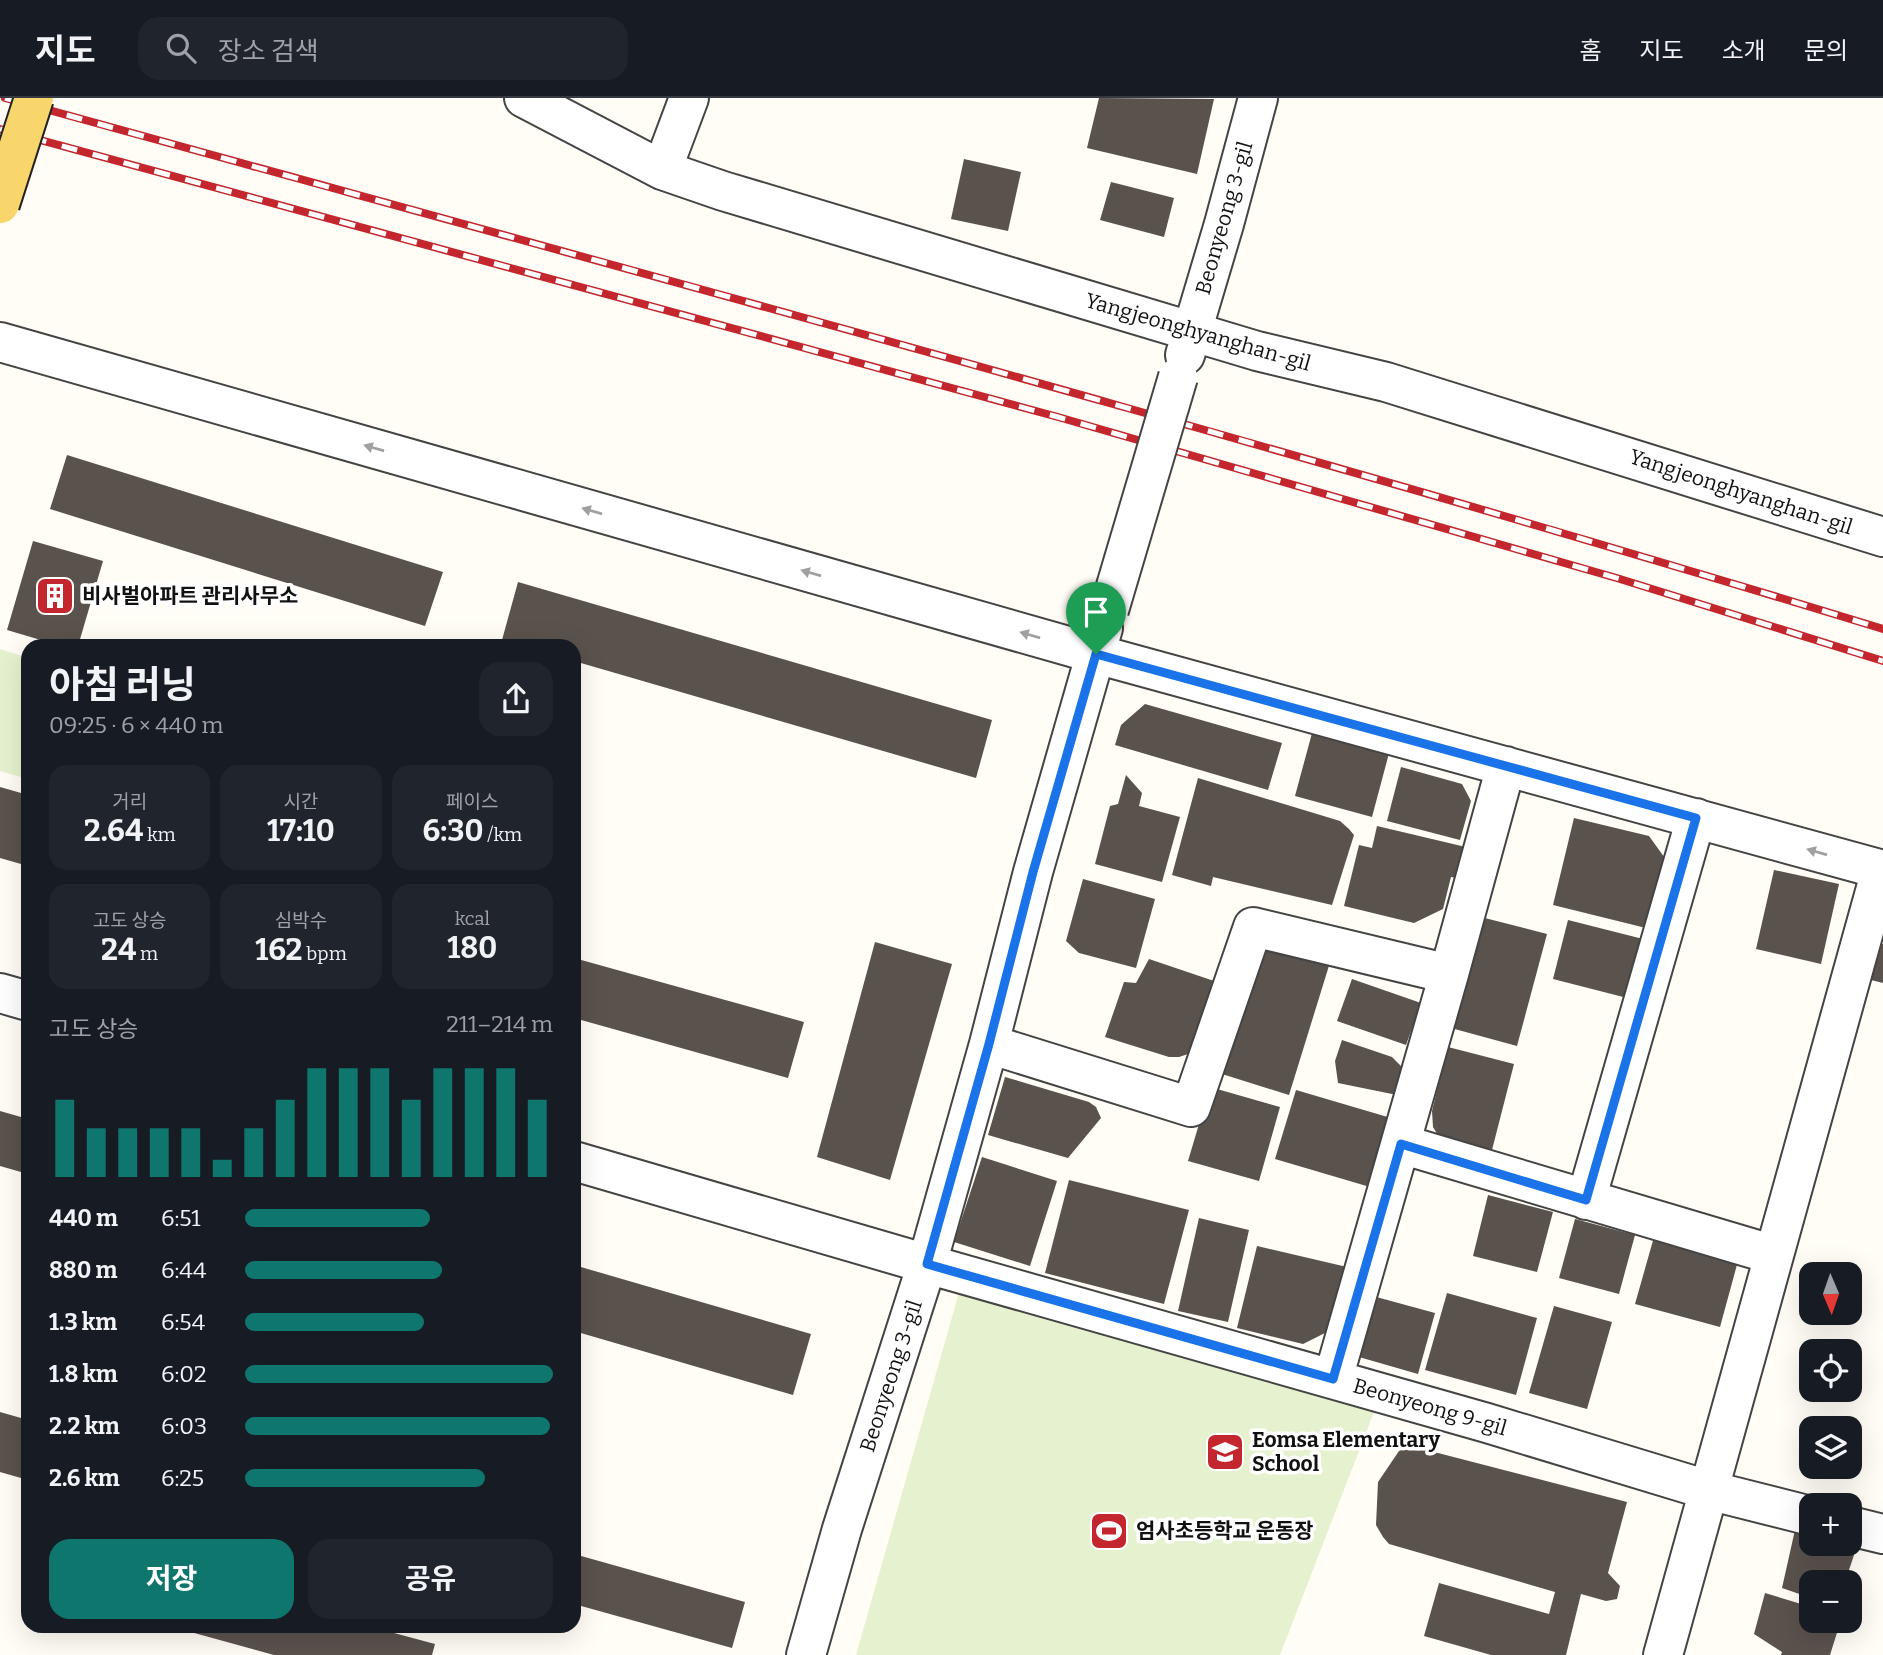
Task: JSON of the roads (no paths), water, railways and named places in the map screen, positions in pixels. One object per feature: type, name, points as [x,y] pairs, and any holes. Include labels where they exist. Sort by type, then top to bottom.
[{"type":"main road","points":[[0,204],[34,98]]},
{"type":"street","name":"Yangjeonghyanghan-gil","points":[[524,98],[662,170],[723,191],[1257,351],[1386,382],[1883,537]]},
{"type":"street","points":[[662,170],[689,98]]},
{"type":"street","name":"Beonyeong 3-gil","points":[[806,1655],[842,1529],[927,1264],[989,1044],[1033,872],[1108,610],[1224,224],[1258,98]]},
{"type":"street","points":[[0,342],[1096,654],[1882,870],[1663,1655]]},
{"type":"street","points":[[1333,1379],[1506,766]]},
{"type":"street","points":[[1586,1200],[1696,818]]},
{"type":"street","points":[[989,1044],[1191,1107],[1253,927],[1449,974]]},
{"type":"street","points":[[0,993],[21,999]]},
{"type":"street","points":[[1401,1144],[1774,1255]]},
{"type":"street","name":"Beonyeong 9-gil","points":[[581,1163],[1486,1423],[1708,1490],[1799,1513]]},
{"type":"street","points":[[1862,1529],[1883,1534]]},
{"type":"railway","points":[[5,98],[1181,423],[1883,629]]},
{"type":"railway","points":[[0,129],[1058,417],[1620,579],[1883,661]]},
{"type":"place","name":"비사벌아파트 관리사무소","points":[[55,596]]},
{"type":"place","name":"Eomsa Elementary School","points":[[1225,1452]]},
{"type":"place","name":"엄사초등학교 운동장","points":[[1109,1531]]}]
